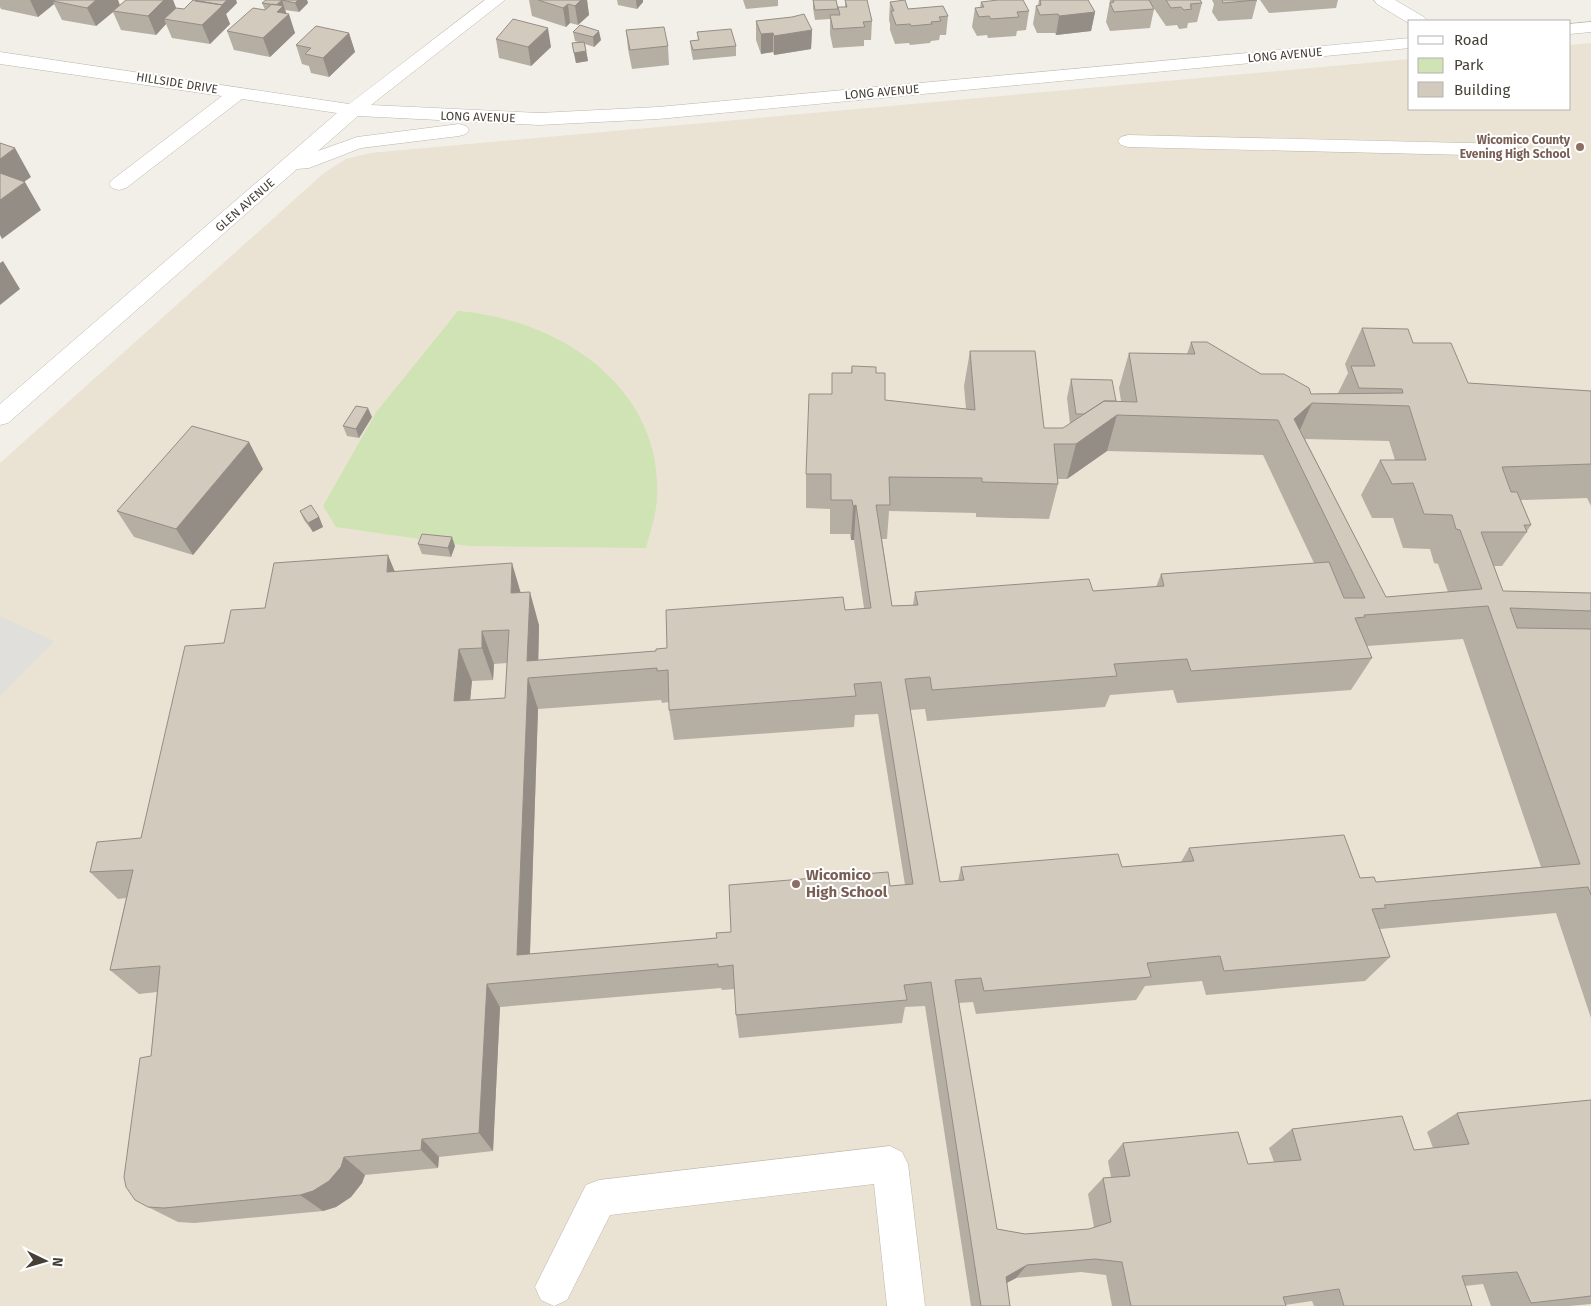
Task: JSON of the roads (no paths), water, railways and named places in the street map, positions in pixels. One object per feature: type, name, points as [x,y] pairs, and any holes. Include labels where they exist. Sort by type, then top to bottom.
[{"type":"street","name":"GLEN AVENUE","points":[[0,417],[353,110],[496,0]]},
{"type":"street","points":[[1383,0],[1416,20]]},
{"type":"street","points":[[1571,29],[1591,27]]},
{"type":"street","name":"LONG AVENUE","points":[[353,110],[540,119],[658,113],[1408,43]]},
{"type":"street","name":"HILLSIDE DRIVE","points":[[1,60],[238,92],[353,110]]},
{"type":"street","points":[[119,184],[238,92]]},
{"type":"street","points":[[277,176],[318,157],[356,143],[540,119]]},
{"type":"street","points":[[1128,141],[1509,150]]},
{"type":"street","points":[[554,1287],[599,1198],[890,1164],[906,1306]]},
{"type":"place","name":"Wicomico County Evening High School","points":[[1580,147]]},
{"type":"place","name":"Wicomico High School","points":[[796,884]]}]
